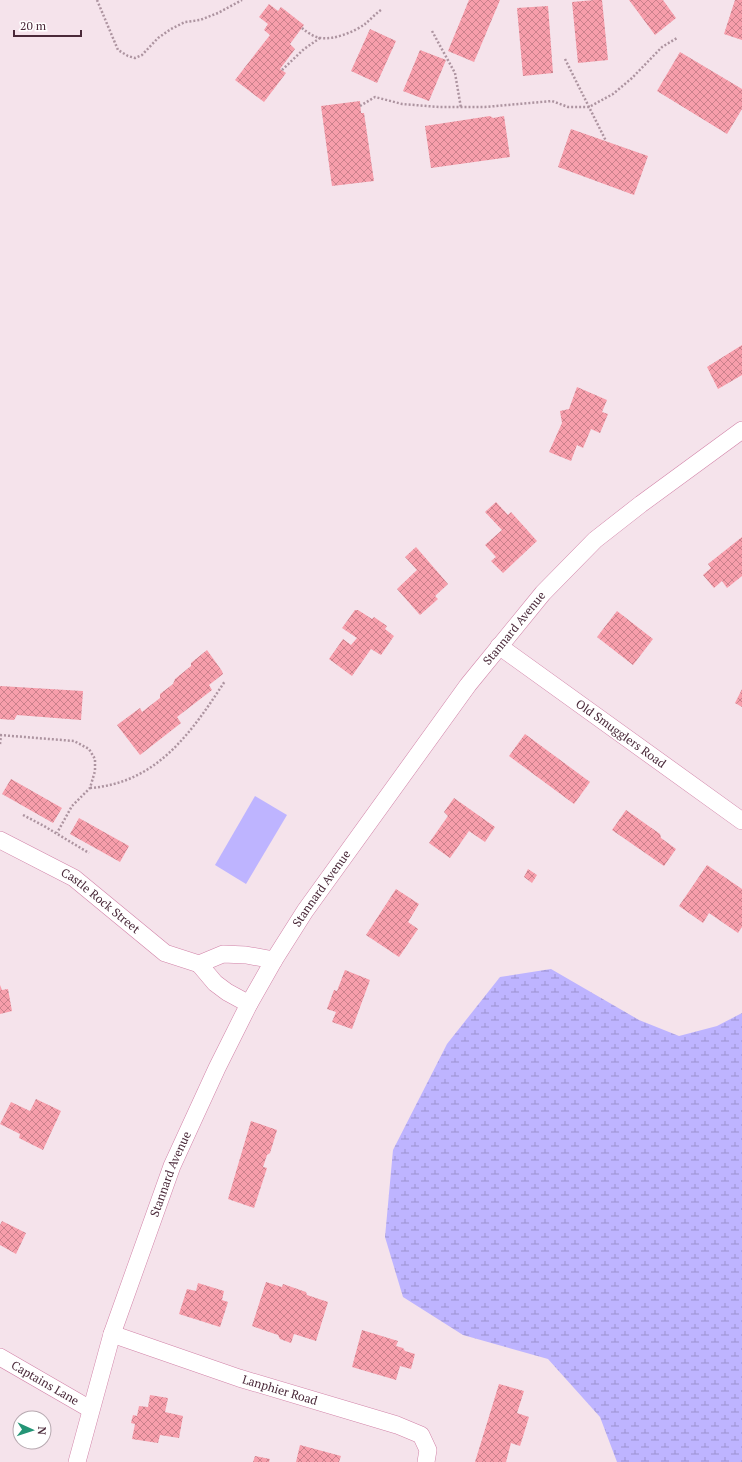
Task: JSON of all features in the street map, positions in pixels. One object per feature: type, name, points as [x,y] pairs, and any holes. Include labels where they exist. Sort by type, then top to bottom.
[{"type":"street","name":"Stannard Avenue","points":[[77,1462],[90,1409],[112,1334],[172,1166],[217,1068],[249,1004],[274,960],[305,911],[468,685],[543,593],[596,540],[641,504],[742,430]]},
{"type":"street","name":"Old Smugglers Road","points":[[499,646],[742,821]]},
{"type":"street","name":"Castle Rock Street","points":[[0,840],[74,878],[165,953],[199,964]]},
{"type":"street","points":[[249,1004],[227,992],[215,983],[199,964],[222,954],[246,955],[274,960]]},
{"type":"street","name":"Lanphier Road","points":[[112,1334],[239,1378],[397,1425],[421,1435],[428,1450],[426,1462]]},
{"type":"street","name":"Captains Lane","points":[[0,1357],[90,1409]]},
{"type":"path","points":[[97,0],[118,50],[135,58],[142,55],[158,38],[171,29],[185,22],[200,20],[218,13],[242,0]]},
{"type":"path","points":[[302,28],[312,36],[330,38],[350,32],[364,25],[381,10]]},
{"type":"path","points":[[432,31],[455,73],[461,108]]},
{"type":"path","points":[[282,70],[304,49],[320,38]]},
{"type":"path","points":[[360,106],[375,97],[402,104],[461,108],[552,101],[568,107],[589,107],[613,94],[632,78],[662,47],[676,38]]},
{"type":"path","points":[[565,59],[606,141]]},
{"type":"path","points":[[90,788],[98,788],[133,778],[169,754],[187,733],[225,681]]},
{"type":"path","points":[[0,744],[0,735],[74,741],[88,749],[95,759],[95,771],[90,788],[72,806],[57,833]]},
{"type":"path","points":[[22,815],[57,833],[89,853]]},
{"type":"green space","points":[[255,796],[287,815],[246,884],[215,865]]},
{"type":"green space","points":[[551,969],[639,1020],[679,1036],[717,1026],[742,1013],[742,1462],[617,1462],[600,1417],[548,1359],[463,1335],[403,1297],[385,1237],[393,1150],[447,1044],[500,977]]},
{"type":"building","points":[[469,0],[500,0],[474,62],[448,51]]},
{"type":"building","points":[[602,0],[608,60],[578,63],[572,2]]},
{"type":"building","points":[[629,0],[663,0],[676,18],[655,35]]},
{"type":"building","points":[[735,0],[742,0],[742,40],[724,34]]},
{"type":"building","points":[[269,4],[278,11],[281,7],[304,25],[290,44],[295,49],[280,69],[286,73],[264,102],[235,80],[270,35],[264,30],[268,24],[259,17]]},
{"type":"building","points":[[548,6],[553,73],[523,76],[517,8]]},
{"type":"building","points":[[370,29],[396,41],[377,83],[351,71]]},
{"type":"building","points":[[420,50],[446,60],[429,101],[403,91]]},
{"type":"building","points":[[680,52],[742,89],[742,109],[727,134],[657,91]]},
{"type":"building","points":[[360,101],[361,113],[364,113],[374,181],[332,186],[321,106]]},
{"type":"building","points":[[490,116],[493,118],[504,116],[510,157],[431,168],[425,126]]},
{"type":"building","points":[[571,129],[648,156],[634,195],[558,167]]},
{"type":"building","points":[[742,345],[742,375],[718,389],[707,367]]},
{"type":"building","points":[[577,387],[607,400],[602,412],[608,414],[600,433],[591,429],[583,448],[577,445],[571,461],[549,452],[562,423],[560,411],[569,409]]},
{"type":"building","points":[[496,502],[508,515],[511,512],[537,541],[503,573],[491,561],[496,557],[485,545],[502,530],[485,512]]},
{"type":"building","points":[[742,537],[742,576],[727,588],[722,581],[714,588],[703,575],[711,568],[708,564]]},
{"type":"building","points":[[416,547],[448,584],[435,596],[438,599],[420,615],[397,589],[417,570],[405,557]]},
{"type":"building","points":[[355,610],[358,610],[372,619],[374,617],[387,626],[385,629],[394,636],[381,655],[371,649],[352,676],[329,659],[343,639],[351,645],[357,638],[342,628]]},
{"type":"building","points":[[617,611],[653,639],[633,665],[597,637]]},
{"type":"building","points":[[207,650],[223,674],[209,685],[212,690],[177,717],[181,723],[140,755],[117,725],[140,708],[142,712],[160,698],[160,694],[173,684],[175,679],[191,666],[191,663]]},
{"type":"building","points":[[0,686],[83,691],[81,720],[17,715],[14,720],[0,719]]},
{"type":"building","points":[[742,689],[742,707],[735,703]]},
{"type":"building","points":[[525,734],[590,782],[574,804],[509,756]]},
{"type":"building","points":[[11,779],[62,808],[53,823],[2,794]]},
{"type":"building","points":[[454,798],[495,827],[485,842],[469,831],[450,858],[429,843],[448,816],[444,812]]},
{"type":"building","points":[[626,810],[660,834],[661,838],[676,849],[664,866],[612,830]]},
{"type":"building","points":[[79,818],[129,846],[120,862],[70,834]]},
{"type":"building","points":[[707,865],[742,889],[742,927],[738,933],[709,913],[703,923],[679,906]]},
{"type":"building","points":[[528,869],[537,875],[532,883],[524,877]]},
{"type":"building","points":[[396,889],[419,904],[408,922],[418,929],[399,957],[366,935]]},
{"type":"building","points":[[345,970],[370,980],[352,1029],[332,1022],[336,1012],[327,1009],[334,990],[337,991]]},
{"type":"building","points":[[0,985],[2,990],[8,989],[12,1011],[0,1014]]},
{"type":"building","points":[[36,1099],[61,1111],[43,1150],[19,1138],[20,1134],[0,1124],[11,1102],[30,1111]]},
{"type":"building","points":[[251,1121],[277,1130],[270,1153],[267,1155],[263,1167],[267,1168],[254,1208],[228,1199]]},
{"type":"building","points":[[2,1221],[26,1233],[16,1254],[0,1245],[0,1225]]},
{"type":"building","points":[[266,1282],[282,1287],[283,1284],[306,1292],[307,1295],[328,1302],[316,1341],[294,1334],[291,1343],[280,1339],[278,1335],[252,1326]]},
{"type":"building","points":[[198,1283],[224,1291],[222,1300],[228,1302],[220,1327],[179,1314],[187,1289],[196,1291]]},
{"type":"building","points":[[362,1330],[398,1341],[396,1346],[415,1354],[411,1369],[400,1366],[396,1380],[352,1367]]},
{"type":"building","points":[[499,1384],[524,1391],[517,1413],[529,1417],[520,1446],[511,1443],[506,1462],[475,1462]]},
{"type":"building","points":[[150,1395],[168,1398],[165,1412],[183,1416],[179,1438],[160,1435],[158,1443],[132,1439],[135,1424],[131,1423],[133,1415],[137,1416],[139,1406],[148,1407]]},
{"type":"building","points":[[300,1445],[341,1456],[339,1462],[296,1462]]},
{"type":"building","points":[[255,1456],[270,1459],[269,1462],[253,1462]]}]
